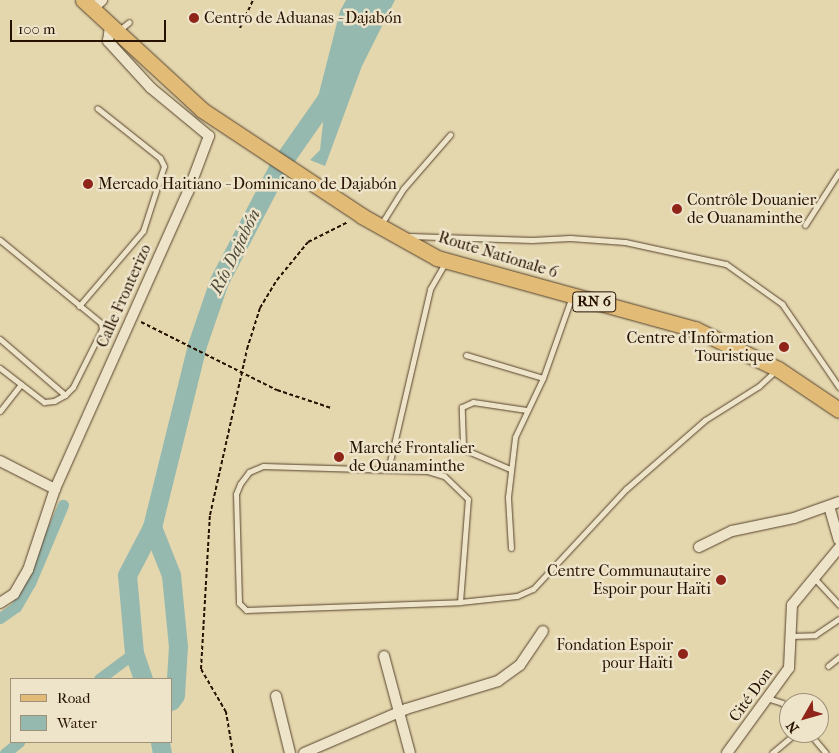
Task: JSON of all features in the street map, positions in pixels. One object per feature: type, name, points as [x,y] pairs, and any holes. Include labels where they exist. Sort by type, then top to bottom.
[{"type":"main road","name":"Route Nationale 6","points":[[92,3],[113,30],[202,110],[380,226],[446,261],[695,329],[778,368],[839,410]]},
{"type":"street","name":"Calle Fronterizo","points":[[0,603],[14,594],[28,570],[55,489],[188,192],[209,136],[151,88],[108,41],[113,30]]},
{"type":"street","points":[[0,461],[55,489]]},
{"type":"street","points":[[699,547],[732,531],[794,518],[839,502]]},
{"type":"street","points":[[829,506],[839,540]]},
{"type":"street","name":"Cité Don","points":[[727,753],[789,668],[792,606],[816,580],[839,548]]},
{"type":"street","points":[[304,753],[399,713],[498,681],[520,665],[543,631]]},
{"type":"street","points":[[384,656],[410,753]]},
{"type":"street","points":[[276,696],[290,753]]},
{"type":"lane","points":[[113,30],[128,22]]},
{"type":"lane","points":[[78,306],[143,231],[164,166],[160,158],[97,108]]},
{"type":"lane","points":[[380,226],[403,188],[450,135]]},
{"type":"lane","points":[[805,225],[839,172]]},
{"type":"lane","points":[[397,235],[438,239],[570,238],[624,242],[726,264],[782,304],[839,387]]},
{"type":"lane","points":[[0,240],[101,324],[102,329],[73,387],[65,395],[44,402],[0,368]]},
{"type":"lane","points":[[388,470],[430,290],[446,261]]},
{"type":"lane","points":[[511,548],[510,469],[515,437],[526,410],[543,378],[572,296]]},
{"type":"lane","points":[[0,339],[65,395]]},
{"type":"lane","points":[[466,355],[543,378]]},
{"type":"lane","points":[[460,602],[468,499],[444,476],[428,471],[263,466],[248,472],[236,494],[239,603],[253,611],[460,602],[518,596],[533,589],[626,490],[705,420],[760,386],[778,368]]},
{"type":"lane","points":[[0,411],[21,384]]},
{"type":"lane","points":[[510,469],[468,451],[463,445],[462,407],[473,402],[526,410]]},
{"type":"lane","points":[[816,580],[839,606]]},
{"type":"lane","points":[[791,636],[815,635],[839,619]]},
{"type":"lane","points":[[828,666],[839,657]]},
{"type":"lane","points":[[767,698],[779,702]]},
{"type":"lane","points":[[772,753],[784,743]]},
{"type":"lane","points":[[818,743],[826,753]]},
{"type":"path","points":[[240,28],[253,0]]},
{"type":"path","points":[[233,753],[226,712],[202,669],[202,645],[210,515],[247,349],[268,294],[308,242],[362,216]]},
{"type":"path","points":[[141,322],[277,390],[331,408]]},
{"type":"water","points":[[346,0],[395,0],[362,66],[325,166],[310,160],[320,150],[323,123],[317,101],[340,11]]},
{"type":"waterway","name":"Río Dajabón","points":[[143,678],[134,653],[127,575],[152,527],[197,345],[219,281],[278,168],[334,88]]},
{"type":"waterway","points":[[0,618],[16,607],[30,583],[63,505]]},
{"type":"waterway","name":"Río Dajabón","points":[[152,527],[171,575],[178,646],[175,695],[172,700]]},
{"type":"waterway","points":[[100,678],[134,653]]},
{"type":"waterway","points":[[5,753],[18,743]]},
{"type":"waterway","name":"Río Dajabón","points":[[160,743],[162,753]]},
{"type":"place","name":"Centro de Aduanas - Dajabón","points":[[194,18]]},
{"type":"place","name":"Mercado Haitiano - Dominicano de Dajabón","points":[[88,184]]},
{"type":"place","name":"Contrôle Douanier de Ouanaminthe","points":[[677,209]]},
{"type":"place","name":"Centre d'Information Touristique","points":[[784,347]]},
{"type":"place","name":"Marché Frontalier de Ouanaminthe","points":[[339,457]]},
{"type":"place","name":"Centre Communautaire Espoir pour Haïti","points":[[721,580]]},
{"type":"place","name":"Fondation Espoir pour Haïti","points":[[683,654]]}]
